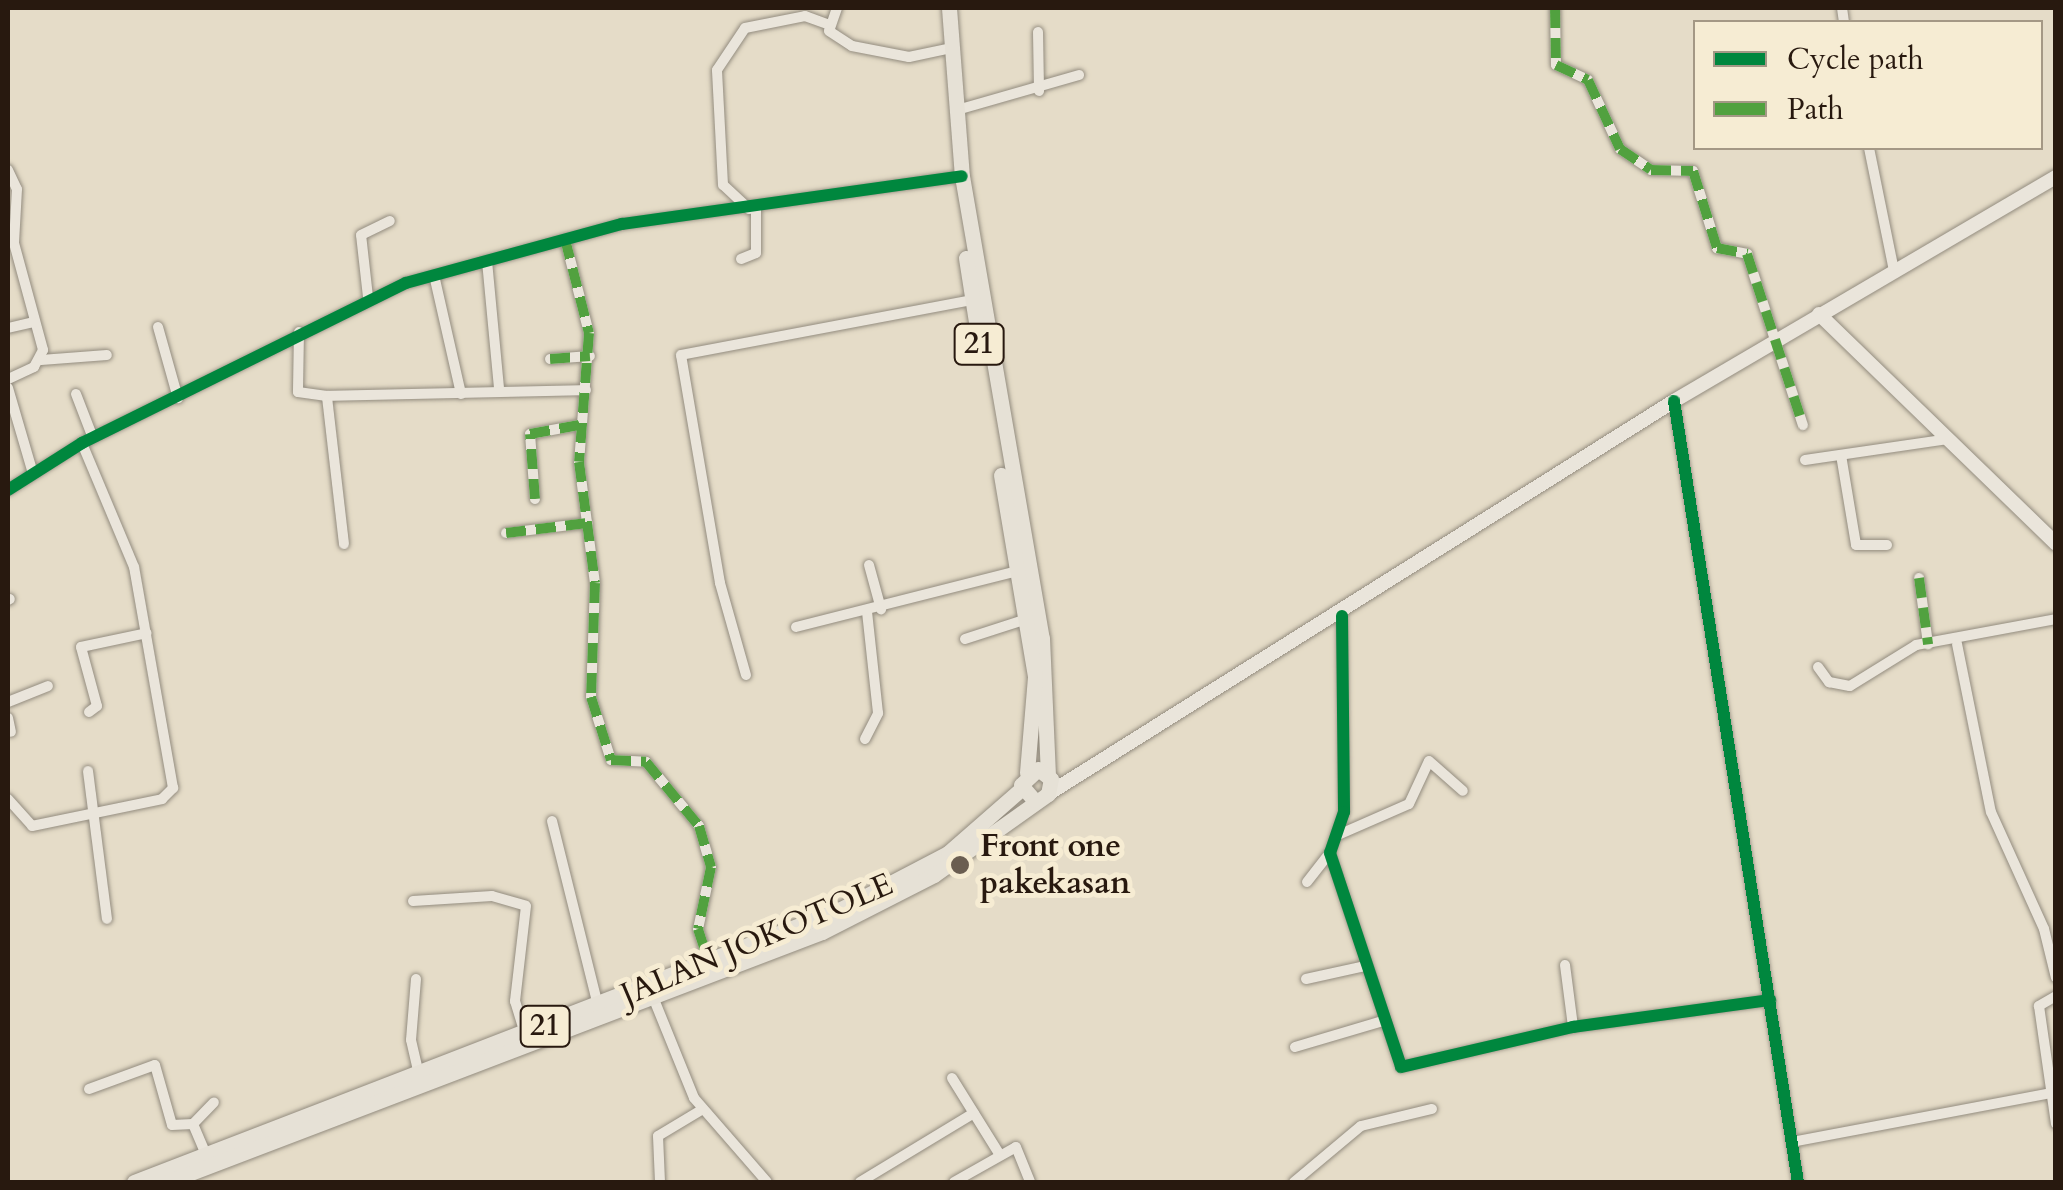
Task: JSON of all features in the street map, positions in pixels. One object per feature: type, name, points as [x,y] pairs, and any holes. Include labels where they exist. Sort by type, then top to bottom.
[{"type":"highway","name":"21","points":[[946,8],[946,49],[972,300],[1042,638],[1040,788]]},
{"type":"highway","name":"21","points":[[946,8],[957,110],[958,177],[1027,618],[1035,717],[1027,772],[1040,788]]},
{"type":"highway","name":"JALAN JOKOTOLE","points":[[487,1054],[525,1033],[598,1006],[651,993],[709,962],[914,874],[1040,788]]},
{"type":"highway","name":"JALAN JOKOTOLE","points":[[166,1182],[897,896],[1040,788]]},
{"type":"highway","name":"JALAN JOKOTOLE","points":[[134,1182],[421,1080]]},
{"type":"main road","points":[[1040,788],[1087,777],[1674,402],[2056,177]]},
{"type":"main road","points":[[1819,314],[2054,540]]},
{"type":"street","points":[[827,24],[837,8]]},
{"type":"street","points":[[1555,8],[1556,66],[1588,80],[1632,162],[1692,171],[1717,248],[1747,254],[1803,425]]},
{"type":"street","points":[[741,259],[759,244],[753,209],[723,186],[717,70],[745,28],[791,17],[827,24],[852,46],[910,56],[946,49]]},
{"type":"street","points":[[1038,32],[1038,91]]},
{"type":"street","points":[[957,110],[1038,91],[1079,75]]},
{"type":"street","points":[[1870,150],[1894,272]]},
{"type":"street","points":[[8,170],[41,360]]},
{"type":"street","points":[[8,490],[32,470],[178,398],[299,332],[368,298],[434,276],[656,217],[753,209],[958,177]]},
{"type":"street","points":[[368,298],[361,235],[390,221]]},
{"type":"street","points":[[565,240],[590,356],[580,424],[598,638],[590,697],[610,760],[646,762],[699,826],[711,867],[698,929],[709,962]]},
{"type":"street","points":[[488,261],[499,387]]},
{"type":"street","points":[[434,276],[460,394]]},
{"type":"street","points":[[746,675],[682,355],[972,300]]},
{"type":"street","points":[[8,328],[34,322]]},
{"type":"street","points":[[158,327],[178,398]]},
{"type":"street","points":[[299,332],[298,392],[327,396],[460,394],[499,387],[586,390]]},
{"type":"street","points":[[8,379],[41,360],[107,355]]},
{"type":"street","points":[[550,358],[590,356]]},
{"type":"street","points":[[8,388],[32,470]]},
{"type":"street","points":[[8,799],[20,804],[28,825],[162,799],[173,788],[147,633],[120,518],[88,440],[76,394]]},
{"type":"street","points":[[327,396],[344,544]]},
{"type":"street","points":[[1674,402],[1798,1182]]},
{"type":"street","points":[[535,499],[530,434],[580,424]]},
{"type":"street","points":[[1805,460],[1949,439]]},
{"type":"street","points":[[1840,455],[1856,545],[1888,545]]},
{"type":"street","points":[[506,533],[586,523]]},
{"type":"street","points":[[869,565],[881,609]]},
{"type":"street","points":[[796,627],[881,609],[1017,571]]},
{"type":"street","points":[[1919,578],[1928,644]]},
{"type":"street","points":[[865,740],[878,713],[867,612]]},
{"type":"street","points":[[1307,882],[1330,853],[1338,835],[1348,709],[1342,616]]},
{"type":"street","points":[[964,640],[1027,618]]},
{"type":"street","points":[[1818,667],[1830,682],[1850,686],[1928,644],[1956,644],[2056,619]]},
{"type":"street","points":[[89,712],[98,706],[81,647],[147,633]]},
{"type":"street","points":[[1956,644],[1991,812],[2044,929],[2056,978]]},
{"type":"street","points":[[8,702],[48,686]]},
{"type":"street","points":[[8,718],[11,732]]},
{"type":"street","points":[[1338,835],[1409,804],[1429,760],[1463,791]]},
{"type":"street","points":[[88,770],[98,813],[107,918]]},
{"type":"street","points":[[552,822],[598,1006]]},
{"type":"street","points":[[1330,853],[1383,1021],[1405,1068],[1573,1027],[1770,1000]]},
{"type":"street","points":[[413,901],[492,896],[526,906],[515,1001],[525,1033]]},
{"type":"street","points":[[1565,965],[1573,1027]]},
{"type":"street","points":[[1306,979],[1365,966]]},
{"type":"street","points":[[416,979],[411,1040],[421,1080]]},
{"type":"street","points":[[651,993],[703,1108],[767,1182]]},
{"type":"street","points":[[2056,996],[2038,1006],[2056,1124]]},
{"type":"street","points":[[1295,1046],[1383,1021]]},
{"type":"street","points":[[89,1089],[156,1065],[172,1125],[193,1124],[214,1102]]},
{"type":"street","points":[[952,1078],[1000,1154]]},
{"type":"street","points":[[1792,1142],[2053,1092]]},
{"type":"street","points":[[660,1182],[658,1136],[703,1108]]},
{"type":"street","points":[[1294,1182],[1361,1126],[1432,1109]]},
{"type":"street","points":[[860,1182],[974,1114]]},
{"type":"street","points":[[193,1124],[206,1155]]},
{"type":"street","points":[[954,1182],[1000,1154],[1020,1148],[1030,1182]]},
{"type":"marked path","points":[[1555,8],[1556,65],[1588,80],[1620,149],[1651,170],[1693,171],[1717,248],[1747,254],[1803,425]]},
{"type":"marked path","points":[[565,239],[589,333],[579,462],[595,583],[591,697],[611,760],[646,762],[699,826],[711,867],[698,929],[709,962]]},
{"type":"marked path","points":[[550,359],[590,356]]},
{"type":"marked path","points":[[535,499],[530,434],[579,425]]},
{"type":"marked path","points":[[506,533],[587,523]]},
{"type":"marked path","points":[[1919,578],[1928,644]]},
{"type":"cycle path","points":[[8,490],[82,443],[406,283],[622,224],[962,176]]},
{"type":"cycle path","points":[[1674,401],[1798,1182]]},
{"type":"cycle path","points":[[1342,616],[1344,812],[1330,853],[1401,1067],[1573,1027],[1770,1000]]},
{"type":"place","name":"Front one pakekasan","points":[[960,865]]}]
